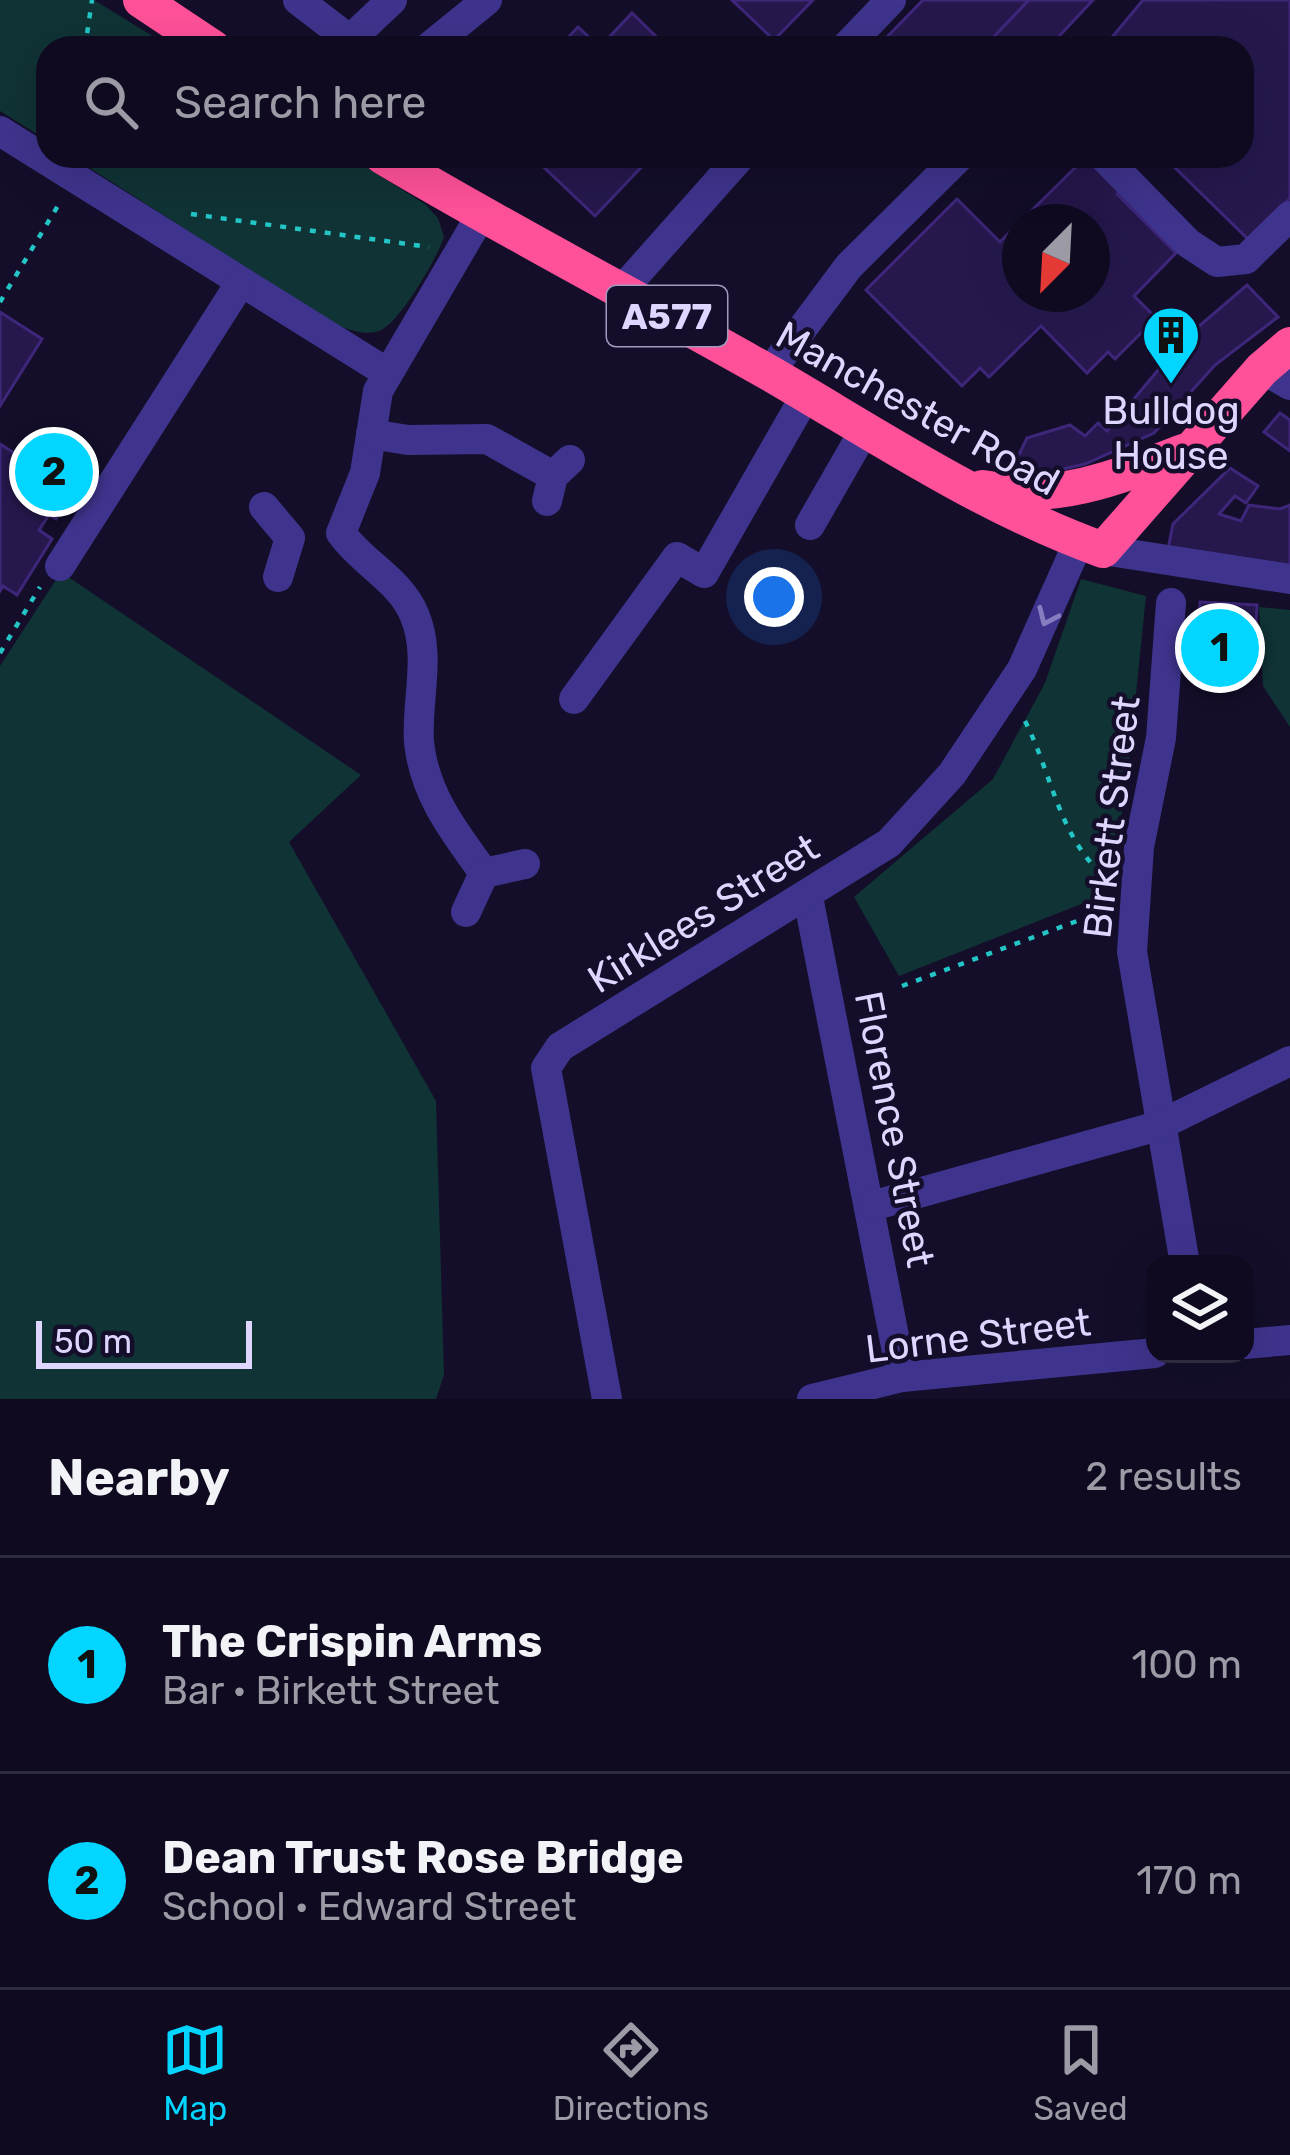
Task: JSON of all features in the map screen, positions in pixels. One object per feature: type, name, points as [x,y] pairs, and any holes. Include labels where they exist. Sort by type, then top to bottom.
[{"type":"highway","points":[[141,0],[196,36]]},
{"type":"highway","name":"Manchester Road","points":[[402,168],[806,395],[948,481],[1091,546]]},
{"type":"highway","points":[[1091,546],[1276,377],[1290,345]]},
{"type":"highway","points":[[948,481],[1019,495],[1064,493],[1192,449]]},
{"type":"street","points":[[298,0],[345,36]]},
{"type":"street","points":[[349,36],[392,0]]},
{"type":"street","points":[[443,36],[487,0]]},
{"type":"street","points":[[856,36],[891,0]]},
{"type":"street","points":[[0,131],[36,154]]},
{"type":"street","points":[[58,168],[386,372]]},
{"type":"street","points":[[621,291],[730,168]]},
{"type":"street","points":[[769,374],[849,266],[947,168]]},
{"type":"street","points":[[1115,168],[1188,243],[1217,262],[1246,259],[1290,216]]},
{"type":"street","points":[[341,532],[357,502],[386,372],[481,215]]},
{"type":"street","points":[[60,566],[241,282]]},
{"type":"street","points":[[574,699],[677,557],[704,573],[806,395]]},
{"type":"street","points":[[810,525],[864,430]]},
{"type":"street","points":[[371,434],[408,440],[487,439],[557,479]]},
{"type":"street","points":[[264,508],[290,538]]},
{"type":"street","points":[[290,538],[341,532]]},
{"type":"street","points":[[341,532],[357,556],[400,591],[414,614],[422,640],[419,739],[424,770],[450,826],[484,873]]},
{"type":"street","points":[[278,577],[290,538]]},
{"type":"street","points":[[1091,546],[1290,579]]},
{"type":"street","name":"Kirklees Street","points":[[607,1399],[545,1068],[560,1047],[889,843],[952,773],[1010,689],[1091,546]]},
{"type":"street","name":"Birkett Street","points":[[1171,603],[1157,658],[1161,738],[1134,901],[1132,952],[1182,1255]]},
{"type":"street","points":[[484,873],[525,865]]},
{"type":"street","points":[[466,912],[484,873]]},
{"type":"street","name":"Florence Street","points":[[808,897],[902,1377]]},
{"type":"street","points":[[872,1206],[1158,1126],[1290,1061]]},
{"type":"street","points":[[1254,1343],[1290,1340]]},
{"type":"street","name":"Lorne Street","points":[[812,1399],[902,1377],[1146,1354]]},
{"type":"path","points":[[87,36],[92,0]]},
{"type":"path","points":[[0,302],[74,178]]},
{"type":"path","points":[[186,214],[459,250]]},
{"type":"path","points":[[0,653],[47,576],[60,566]]},
{"type":"path","points":[[902,986],[1134,901],[1085,860],[1010,689]]},
{"type":"green space","points":[[0,0],[94,0],[152,36],[36,36],[36,134],[0,111]]},
{"type":"green space","points":[[90,168],[367,168],[425,204],[438,218],[444,237],[397,316],[388,326],[367,333],[332,323]]},
{"type":"green space","points":[[61,572],[361,775],[289,842],[436,1101],[444,1375],[436,1399],[0,1399],[0,666]]},
{"type":"green space","points":[[1081,579],[1146,596],[1125,801],[1099,897],[899,976],[854,897],[993,779],[1045,683]]},
{"type":"green space","points":[[1259,607],[1290,610],[1290,727],[1263,686]]},
{"type":"building","points":[[732,0],[813,0],[778,36],[770,36]]},
{"type":"building","points":[[923,0],[1029,0],[994,36],[888,36]]},
{"type":"building","points":[[1029,0],[1093,0],[1059,36],[994,36]]},
{"type":"building","points":[[1143,0],[1290,0],[1290,198],[1250,241],[1175,168],[1254,168],[1254,36],[1113,36]]},
{"type":"building","points":[[632,13],[656,36],[610,36]]},
{"type":"building","points":[[545,168],[641,168],[595,216]]},
{"type":"building","points":[[1075,168],[1100,168],[1123,188],[1117,194],[1176,253],[1134,296],[1156,318],[1115,359],[1108,352],[1087,373],[1041,326],[989,377],[980,368],[962,386],[866,290],[957,199],[1002,240],[1002,312],[1110,312],[1110,204],[1038,204]]},
{"type":"building","name":"Bulldog House","points":[[1247,285],[1278,317],[1215,365],[1154,433],[1085,464],[1054,471],[1012,469],[1027,438],[1070,425],[1085,436],[1098,423],[1107,431],[1184,339]]},
{"type":"building","points":[[0,312],[42,339],[0,406]]},
{"type":"building","points":[[1280,413],[1290,420],[1290,451],[1264,432]]},
{"type":"building","points":[[0,444],[60,482],[65,474],[86,487],[69,513],[62,509],[56,519],[49,515],[39,530],[52,539],[17,595],[3,586],[0,591]]},
{"type":"building","points":[[1230,468],[1258,486],[1246,503],[1235,496],[1219,514],[1241,521],[1249,505],[1280,509],[1290,505],[1290,572],[1167,554],[1173,524]]},
{"type":"building","points":[[1200,602],[1257,605],[1255,640],[1243,639],[1242,656],[1223,655],[1221,685],[1195,684]]},
{"type":"place","name":"Bulldog House","points":[[1171,386]]},
{"type":"place","name":"Dean Trust Rose Bridge","points":[[54,472]]},
{"type":"place","name":"The Crispin Arms","points":[[1220,648]]}]
